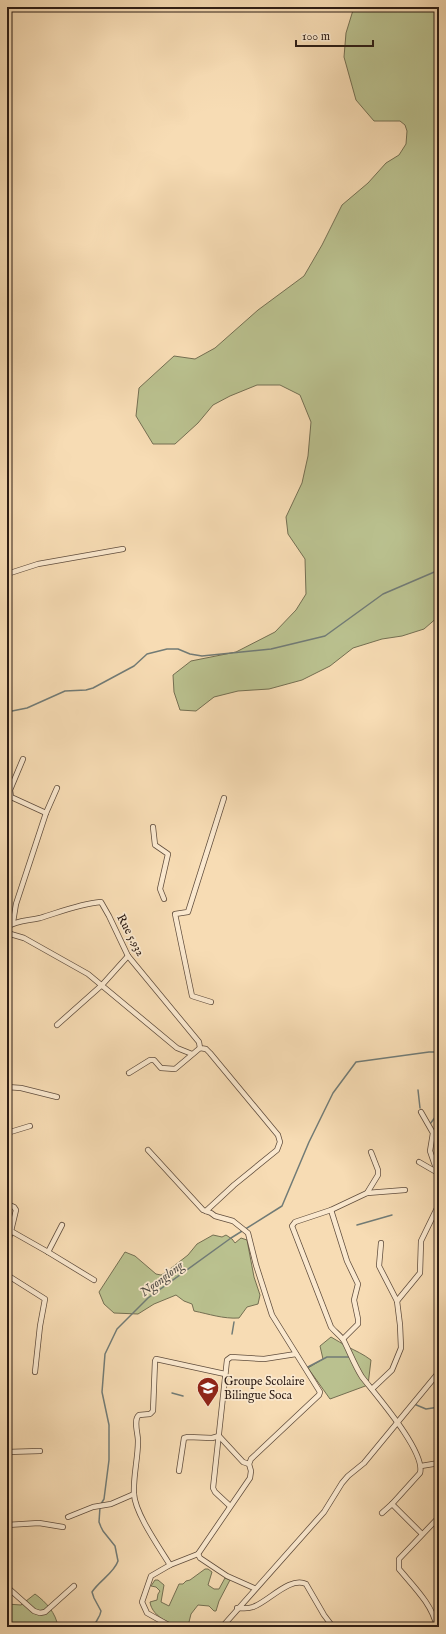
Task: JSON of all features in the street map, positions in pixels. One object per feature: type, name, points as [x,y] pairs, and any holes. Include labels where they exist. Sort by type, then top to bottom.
[{"type":"street","points":[[7,574],[38,564],[124,549]]},
{"type":"street","points":[[23,759],[10,790],[11,797],[46,813]]},
{"type":"street","points":[[7,927],[13,922],[16,904],[46,813],[57,788]]},
{"type":"street","points":[[211,1002],[192,996],[176,914],[188,912],[224,798]]},
{"type":"street","points":[[153,826],[155,845],[168,854],[160,889],[164,899]]},
{"type":"street","name":"Rue 5.932","points":[[13,922],[40,918],[84,904],[100,902],[110,916],[128,956],[199,1042],[200,1048]]},
{"type":"street","points":[[7,933],[24,938],[88,974],[177,1048],[192,1054]]},
{"type":"street","points":[[57,1025],[102,985],[128,956]]},
{"type":"street","points":[[128,1073],[150,1060],[154,1060],[161,1068],[175,1069],[200,1048],[206,1049],[261,1112],[278,1135],[280,1142],[277,1150],[234,1185],[206,1211]]},
{"type":"street","points":[[7,1087],[21,1088],[57,1097]]},
{"type":"street","points":[[421,1112],[433,1133],[430,1151],[439,1175]]},
{"type":"street","points":[[7,1134],[30,1126]]},
{"type":"street","points":[[148,1150],[206,1211],[215,1216],[233,1221],[248,1233],[267,1303],[272,1315],[319,1390],[320,1394],[251,1459],[249,1464],[251,1471],[250,1478],[198,1554],[170,1564],[151,1576],[142,1602],[147,1613],[172,1627]]},
{"type":"street","points":[[368,1193],[378,1175],[378,1170],[371,1152]]},
{"type":"street","points":[[420,1162],[439,1175]]},
{"type":"street","points":[[382,1513],[420,1473],[421,1466],[413,1446],[357,1368],[343,1339],[332,1327],[292,1229],[292,1224],[331,1210],[368,1193],[405,1190]]},
{"type":"street","points":[[7,1204],[14,1207],[16,1210],[7,1244]]},
{"type":"street","points":[[397,1301],[420,1273],[422,1241],[439,1204]]},
{"type":"street","points":[[331,1210],[347,1261],[358,1284],[354,1302],[358,1324],[343,1339]]},
{"type":"street","points":[[48,1252],[62,1225]]},
{"type":"street","points":[[11,1232],[48,1252],[94,1280]]},
{"type":"street","points":[[372,1389],[392,1370],[401,1350],[397,1301],[379,1266],[381,1243]]},
{"type":"street","points":[[7,1275],[44,1299],[35,1372]]},
{"type":"street","points":[[230,1506],[215,1492],[213,1488],[225,1363],[229,1358],[264,1359],[296,1354]]},
{"type":"street","points":[[170,1564],[148,1530],[135,1502],[134,1494],[138,1444],[136,1419],[139,1415],[152,1413],[155,1360],[158,1359],[225,1374]]},
{"type":"street","points":[[222,1627],[254,1588],[324,1512],[342,1483],[364,1463],[439,1372]]},
{"type":"street","points":[[219,1436],[222,1442],[243,1462],[249,1464]]},
{"type":"street","points":[[179,1471],[184,1438],[212,1438],[219,1436]]},
{"type":"street","points":[[7,1452],[40,1451]]},
{"type":"street","points":[[421,1466],[439,1463]]},
{"type":"street","points":[[68,1517],[93,1508],[111,1504],[134,1494]]},
{"type":"street","points":[[392,1504],[422,1534]]},
{"type":"street","points":[[437,1627],[436,1614],[398,1566],[399,1559],[439,1517]]},
{"type":"street","points":[[7,1525],[39,1523],[63,1527]]},
{"type":"street","points":[[198,1554],[200,1558],[218,1570],[254,1588]]},
{"type":"street","points":[[237,1608],[254,1607],[279,1590],[298,1582],[304,1583],[333,1627]]},
{"type":"street","points":[[7,1587],[34,1611],[40,1613],[45,1612],[74,1586]]},
{"type":"green space","points":[[354,7],[439,7],[439,616],[424,629],[353,648],[330,666],[302,680],[269,689],[238,691],[214,697],[196,711],[180,710],[174,692],[173,675],[191,661],[236,652],[275,632],[296,610],[306,594],[305,559],[288,534],[286,517],[302,483],[308,456],[311,422],[300,395],[280,385],[257,385],[213,405],[198,423],[175,444],[153,444],[136,416],[139,388],[174,356],[195,359],[215,348],[258,310],[304,276],[322,245],[342,205],[368,183],[386,163],[399,155],[406,144],[407,131],[405,125],[400,121],[374,121],[356,100],[344,57],[346,33]]},
{"type":"green space","points":[[213,1235],[222,1237],[226,1235],[235,1243],[241,1238],[247,1240],[254,1277],[260,1295],[258,1304],[247,1307],[239,1318],[222,1317],[194,1311],[192,1304],[184,1301],[176,1295],[154,1304],[138,1314],[114,1313],[104,1304],[99,1292],[125,1252],[135,1256],[156,1274],[161,1275],[188,1255],[197,1244]]},
{"type":"green space","points":[[331,1337],[371,1360],[368,1385],[330,1399],[308,1368],[323,1359],[320,1346]]},
{"type":"green space","points":[[205,1569],[212,1572],[208,1585],[214,1589],[219,1589],[225,1578],[230,1580],[219,1601],[216,1611],[209,1606],[198,1605],[191,1614],[189,1622],[191,1625],[190,1627],[184,1627],[171,1623],[155,1613],[150,1602],[157,1600],[160,1591],[156,1587],[151,1586],[155,1580],[158,1580],[164,1585],[161,1602],[169,1606],[179,1584],[183,1584],[190,1580]]},
{"type":"green space","points":[[35,1594],[50,1608],[58,1627],[7,1627],[7,1604],[21,1605]]},
{"type":"waterway","points":[[7,712],[27,708],[65,691],[86,690],[93,688],[134,666],[147,654],[167,649],[178,649],[190,654],[202,656],[271,649],[325,636],[383,594],[439,570]]},
{"type":"waterway","name":"Ngonglong","points":[[101,1504],[104,1499],[109,1460],[109,1425],[102,1392],[105,1354],[117,1329],[148,1298],[231,1238],[282,1206],[309,1142],[333,1093],[356,1062],[439,1052]]},
{"type":"waterway","points":[[418,1090],[420,1108]]},
{"type":"waterway","points":[[430,1124],[439,1112]]},
{"type":"waterway","points":[[357,1225],[392,1215]]},
{"type":"waterway","points":[[232,1334],[234,1322]]},
{"type":"waterway","points":[[306,1368],[327,1357],[349,1357]]},
{"type":"waterway","points":[[172,1393],[183,1396]]},
{"type":"waterway","points":[[414,1404],[426,1409],[439,1407]]},
{"type":"waterway","name":"Ngonglong","points":[[94,1627],[101,1611],[92,1592],[110,1573],[118,1561],[115,1546],[103,1531],[99,1522],[100,1507]]},
{"type":"place","name":"Groupe Scolaire Bilingue Soca","points":[[208,1408]]}]
